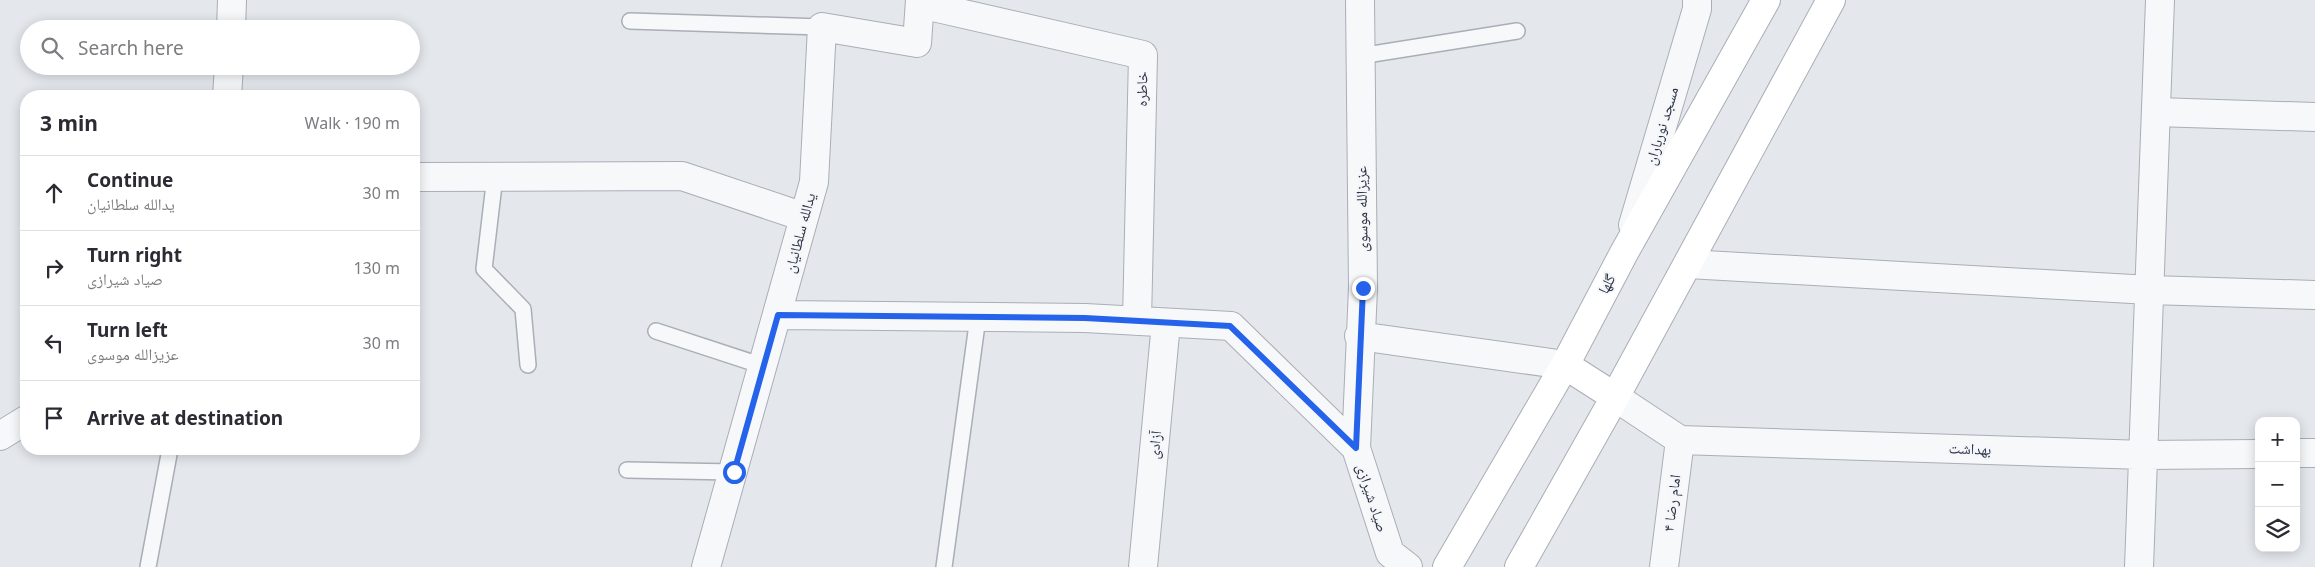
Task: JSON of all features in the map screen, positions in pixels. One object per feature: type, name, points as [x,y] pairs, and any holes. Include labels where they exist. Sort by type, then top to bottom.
[{"type":"main road","name":"گلها","points":[[1447,567],[1565,365],[1625,251],[1766,0]]},
{"type":"main road","points":[[1519,567],[1615,398],[1831,0]]},
{"type":"main road","points":[[1565,365],[1615,398]]},
{"type":"street","points":[[231,20],[232,0]]},
{"type":"street","name":"عزیزالله موسوی","points":[[1356,448],[1363,288],[1360,0]]},
{"type":"street","name":"مسجد نورباران","points":[[1625,251],[1697,10],[1697,0]]},
{"type":"street","points":[[2139,567],[2160,0]]},
{"type":"street","points":[[822,28],[917,43],[920,2]]},
{"type":"street","name":"خاطره","points":[[920,2],[1143,55],[1137,321]]},
{"type":"street","name":"یدالله سلطانیان","points":[[706,567],[814,182],[822,28]]},
{"type":"street","points":[[227,90],[228,75]]},
{"type":"street","points":[[2156,112],[2315,117]]},
{"type":"street","points":[[420,176],[682,176],[804,217]]},
{"type":"street","points":[[1688,264],[2150,290],[2315,295]]},
{"type":"street","name":"صیاد شیرازی","points":[[778,315],[1085,318],[1230,326],[1356,448],[1390,553],[1408,567]]},
{"type":"street","name":"آزادی","points":[[1143,567],[1166,323]]},
{"type":"street","points":[[1360,336],[1565,365]]},
{"type":"street","points":[[1615,398],[1680,440]]},
{"type":"street","points":[[0,436],[20,424]]},
{"type":"street","name":"بهداشت","points":[[1680,440],[2144,455],[2255,454]]},
{"type":"street","name":"امام رضا ۴","points":[[1664,567],[1680,440]]},
{"type":"street","points":[[2300,453],[2315,453]]},
{"type":"lane","points":[[630,21],[822,28]]},
{"type":"lane","points":[[1360,56],[1517,30]]},
{"type":"lane","points":[[495,176],[484,269],[523,309],[528,365]]},
{"type":"lane","points":[[944,567],[978,317]]},
{"type":"lane","points":[[656,331],[763,366]]},
{"type":"lane","points":[[148,567],[169,455]]},
{"type":"lane","points":[[627,470],[734,472]]},
{"type":"route","points":[[734,472],[778,315],[1085,318],[1230,326],[1356,448],[1363,288]]}]
